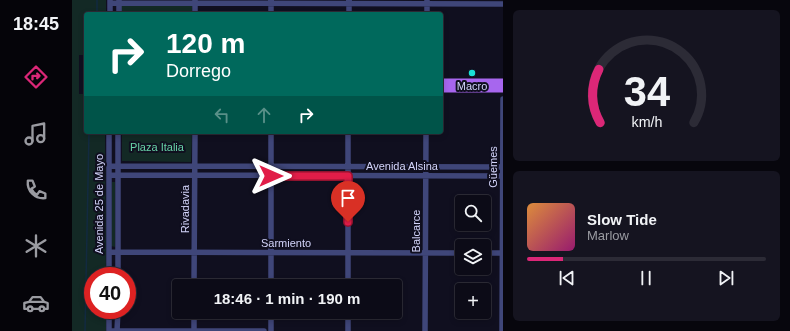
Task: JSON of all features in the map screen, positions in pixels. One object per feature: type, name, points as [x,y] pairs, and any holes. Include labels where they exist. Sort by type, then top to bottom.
[{"type":"main road","points":[[443,82],[503,82]]},
{"type":"main road","points":[[443,90],[503,89]]},
{"type":"street","points":[[110,12],[110,1],[427,2],[503,4]]},
{"type":"street","points":[[119,1],[119,12]]},
{"type":"street","points":[[271,12],[272,2]]},
{"type":"street","name":"Güemes","points":[[502,331],[503,100]]},
{"type":"street","name":"Avenida 25 de Mayo","points":[[109,134],[109,267]]},
{"type":"street","name":"Avenida 25 de Mayo","points":[[118,134],[118,267]]},
{"type":"street","name":"Rivadavia","points":[[194,279],[195,134]]},
{"type":"street","points":[[271,134],[271,279]]},
{"type":"street","points":[[348,134],[348,279]]},
{"type":"street","name":"Balcarce","points":[[425,331],[426,134]]},
{"type":"street","name":"Avenida Alsina","points":[[110,166],[503,167]]},
{"type":"street","name":"Avenida Alsina","points":[[110,176],[503,176]]},
{"type":"street","name":"Sarmiento","points":[[109,252],[455,253]]},
{"type":"street","points":[[491,253],[503,254]]},
{"type":"street","points":[[109,319],[109,331],[264,331]]},
{"type":"street","points":[[117,331],[118,319]]},
{"type":"street","points":[[194,319],[194,331]]},
{"type":"street","points":[[271,319],[271,331]]},
{"type":"street","points":[[348,319],[348,331]]},
{"type":"green space","points":[[72,0],[106,0],[106,12],[84,12],[84,55],[79,55],[79,94],[84,94],[84,134],[105,134],[106,267],[84,267],[84,319],[106,319],[106,331],[72,331]]},
{"type":"green space","points":[[192,5],[192,12],[120,12],[120,6]]},
{"type":"green space","name":"Plaza Italia","points":[[122,134],[192,134],[191,162],[122,161]]},
{"type":"green space","points":[[112,182],[115,182],[115,247],[111,246]]},
{"type":"waterway","points":[[97,0],[97,12]]},
{"type":"waterway","points":[[85,331],[89,134]]},
{"type":"place","name":"Macro","points":[[472,73]]},
{"type":"route","points":[[271,176],[348,176],[348,222]]}]
